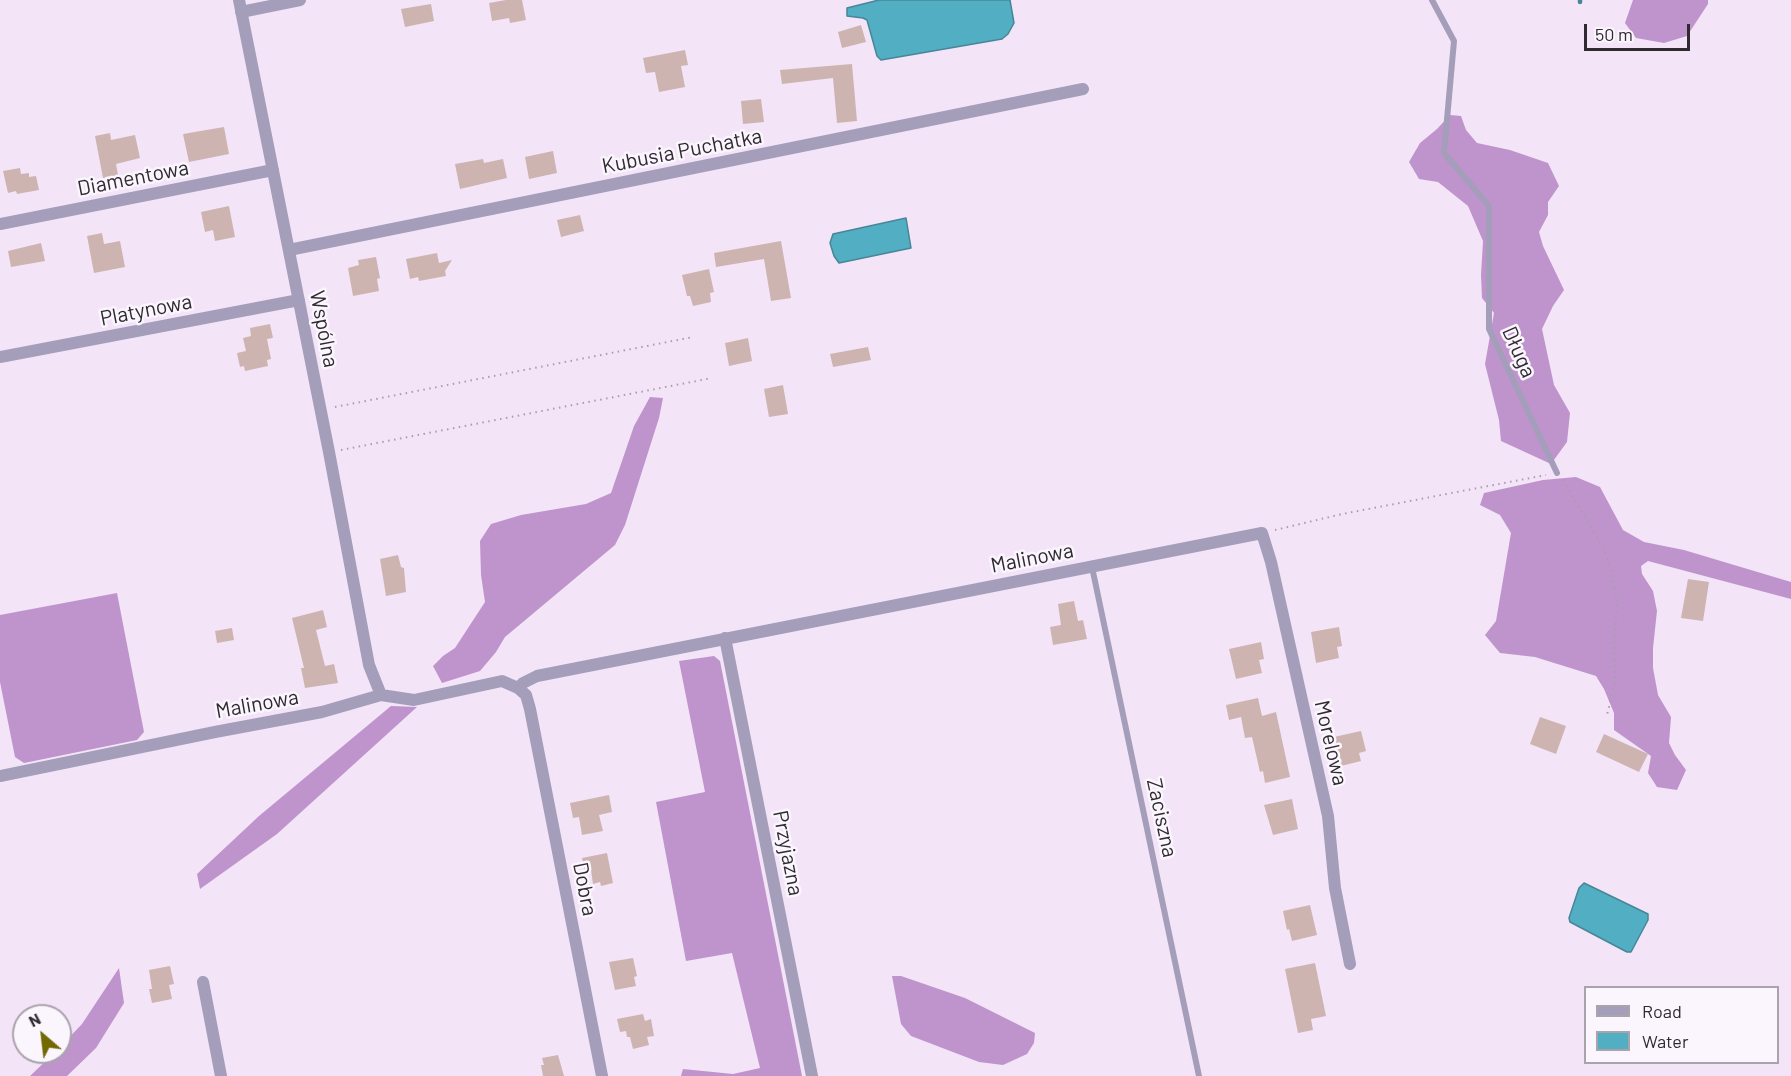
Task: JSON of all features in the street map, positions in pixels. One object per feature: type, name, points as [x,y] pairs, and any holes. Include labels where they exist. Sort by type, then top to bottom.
[{"type":"street","points":[[240,6],[300,0]]},
{"type":"street","name":"Wspólna","points":[[240,6],[369,665],[381,695]]},
{"type":"street","name":"Kubusia Puchatka","points":[[289,250],[1083,89]]},
{"type":"street","name":"Diamentowa","points":[[0,224],[273,170]]},
{"type":"street","name":"Platynowa","points":[[0,357],[299,300]]},
{"type":"street","name":"Malinowa","points":[[0,776],[322,712],[381,695],[414,700],[501,681],[518,688],[537,676],[1262,533]]},
{"type":"street","name":"Morelowa","points":[[1262,533],[1328,816],[1335,888],[1350,964]]},
{"type":"street","name":"Przyjazna","points":[[725,638],[812,1076]]},
{"type":"street","name":"Dobra","points":[[518,688],[526,695],[530,709],[602,1076]]},
{"type":"street","points":[[203,982],[221,1076]]},
{"type":"lane","name":"Długa","points":[[1432,0],[1454,41],[1444,153],[1489,206],[1488,329],[1557,472]]},
{"type":"lane","name":"Zaciszna","points":[[1092,567],[1199,1076]]},
{"type":"path","points":[[320,410],[693,337]]},
{"type":"path","points":[[329,452],[712,378]]},
{"type":"path","points":[[1262,533],[1342,514],[1557,472],[1604,549],[1613,578],[1617,605],[1614,643],[1615,682],[1607,715]]},
{"type":"shaded area","points":[[1633,0],[1708,0],[1708,4],[1687,36],[1664,43],[1636,38],[1625,23]]},
{"type":"shaded area","points":[[1450,115],[1461,116],[1466,130],[1477,143],[1510,150],[1548,163],[1559,186],[1548,202],[1548,215],[1539,232],[1543,246],[1564,290],[1542,329],[1554,385],[1570,413],[1567,442],[1551,464],[1501,441],[1499,420],[1485,364],[1494,313],[1482,298],[1483,241],[1468,206],[1438,182],[1419,179],[1409,162],[1420,143]]},
{"type":"shaded area","points":[[650,397],[663,398],[659,418],[625,525],[615,545],[505,637],[480,671],[442,683],[433,666],[455,648],[485,602],[480,541],[491,524],[521,515],[586,504],[611,493],[634,426]]},
{"type":"shaded area","points":[[1576,477],[1600,487],[1623,530],[1644,542],[1684,550],[1791,582],[1791,599],[1648,561],[1641,566],[1642,574],[1653,591],[1657,611],[1653,668],[1658,695],[1671,717],[1669,743],[1686,770],[1677,790],[1657,787],[1648,773],[1651,756],[1614,730],[1614,713],[1596,676],[1535,657],[1500,653],[1485,635],[1496,621],[1511,533],[1500,515],[1480,505],[1484,493],[1543,480]]},
{"type":"shaded area","points":[[117,593],[144,732],[137,740],[24,763],[15,757],[0,682],[0,615]]},
{"type":"shaded area","points":[[714,656],[720,661],[802,1076],[681,1076],[683,1069],[733,1074],[760,1068],[732,953],[686,961],[656,802],[705,792],[679,661]]},
{"type":"shaded area","points":[[391,706],[417,707],[277,834],[200,889],[197,874],[259,816]]},
{"type":"shaded area","points":[[119,968],[124,1003],[96,1048],[67,1076],[30,1076],[42,1064],[72,1064],[72,1034],[82,1024]]},
{"type":"shaded area","points":[[892,976],[901,976],[965,998],[1035,1033],[1034,1043],[1027,1054],[1003,1065],[979,1062],[911,1036],[901,1024]]},
{"type":"water","points":[[879,0],[1010,0],[1014,23],[1002,39],[881,60],[877,56],[867,20],[847,16],[847,8]]},
{"type":"water","points":[[906,218],[911,248],[839,263],[834,256],[830,243],[833,234]]},
{"type":"water","points":[[1584,883],[1648,914],[1648,920],[1631,952],[1570,922],[1569,918],[1579,888]]},
{"type":"building","points":[[522,0],[526,20],[510,23],[509,18],[492,21],[489,3]]},
{"type":"building","points":[[431,4],[434,21],[405,27],[401,9]]},
{"type":"building","points":[[861,25],[866,42],[842,48],[838,32]]},
{"type":"building","points":[[685,50],[688,65],[681,66],[685,87],[659,92],[655,72],[646,73],[643,58]]},
{"type":"building","points":[[852,64],[857,121],[837,123],[833,78],[782,84],[780,70]]},
{"type":"building","points":[[761,99],[764,122],[743,124],[741,101]]},
{"type":"building","points":[[224,127],[229,154],[189,162],[183,134]]},
{"type":"building","points":[[110,133],[111,140],[135,135],[140,158],[116,164],[118,175],[103,178],[95,136]]},
{"type":"building","points":[[553,151],[557,173],[529,179],[525,157]]},
{"type":"building","points":[[483,159],[484,163],[503,159],[507,178],[460,189],[455,164]]},
{"type":"building","points":[[20,168],[21,174],[29,173],[29,177],[36,176],[39,190],[17,194],[16,191],[8,193],[3,171]]},
{"type":"building","points":[[229,206],[235,237],[215,241],[213,230],[205,232],[201,212]]},
{"type":"building","points":[[580,215],[584,231],[561,237],[557,220]]},
{"type":"building","points":[[102,233],[104,244],[120,241],[125,267],[94,273],[87,236]]},
{"type":"building","points":[[781,241],[791,298],[771,301],[764,259],[716,267],[714,253]]},
{"type":"building","points":[[41,243],[45,261],[11,267],[8,251]]},
{"type":"building","points":[[437,253],[439,263],[452,260],[445,271],[446,276],[419,281],[418,277],[410,279],[406,259]]},
{"type":"building","points":[[376,257],[380,278],[377,279],[379,291],[353,296],[348,268],[359,265],[358,260]]},
{"type":"building","points":[[709,269],[714,292],[710,293],[711,302],[693,306],[690,296],[687,296],[682,275]]},
{"type":"building","points":[[270,324],[273,338],[267,339],[271,359],[267,360],[268,366],[245,371],[244,366],[240,367],[237,353],[246,351],[243,338],[251,336],[250,328]]},
{"type":"building","points":[[748,338],[752,361],[729,366],[725,343]]},
{"type":"building","points":[[868,347],[871,360],[833,367],[830,354]]},
{"type":"building","points":[[783,385],[788,414],[769,417],[764,389]]},
{"type":"building","points":[[398,555],[401,567],[404,568],[406,592],[386,596],[380,559]]},
{"type":"building","points":[[1688,579],[1709,582],[1703,621],[1681,618]]},
{"type":"building","points":[[1074,601],[1078,621],[1083,620],[1087,639],[1053,645],[1050,627],[1061,625],[1058,604]]},
{"type":"building","points":[[323,610],[327,627],[316,630],[325,666],[334,664],[338,683],[305,688],[301,668],[304,668],[292,618]]},
{"type":"building","points":[[1339,627],[1342,646],[1337,647],[1339,658],[1316,663],[1311,632]]},
{"type":"building","points":[[232,628],[234,640],[217,643],[215,631]]},
{"type":"building","points":[[1261,642],[1264,659],[1259,660],[1262,673],[1236,679],[1229,649]]},
{"type":"building","points":[[1258,698],[1262,716],[1276,712],[1290,777],[1265,783],[1263,771],[1260,772],[1252,737],[1245,738],[1241,717],[1229,720],[1226,705]]},
{"type":"building","points":[[1540,717],[1566,726],[1556,754],[1530,744]]},
{"type":"building","points":[[1361,731],[1366,751],[1359,753],[1361,761],[1341,766],[1334,737]]},
{"type":"building","points":[[1604,734],[1648,754],[1639,772],[1596,752]]},
{"type":"building","points":[[609,795],[612,812],[599,815],[603,831],[582,835],[579,817],[573,818],[570,803]]},
{"type":"building","points":[[1292,799],[1298,829],[1273,835],[1264,805]]},
{"type":"building","points":[[607,853],[613,883],[601,886],[600,882],[593,884],[591,870],[585,871],[582,858]]},
{"type":"building","points":[[1310,905],[1317,935],[1292,941],[1283,911]]},
{"type":"building","points":[[633,958],[637,976],[634,977],[636,986],[615,990],[609,962]]},
{"type":"building","points":[[1315,963],[1326,1016],[1311,1019],[1313,1030],[1298,1033],[1285,969]]},
{"type":"building","points":[[170,966],[174,984],[169,985],[172,999],[152,1003],[149,970]]},
{"type":"building","points":[[643,1014],[645,1021],[651,1019],[654,1036],[647,1037],[649,1045],[633,1049],[626,1031],[620,1032],[617,1019]]},
{"type":"building","points":[[558,1055],[564,1076],[543,1076],[542,1058]]}]
